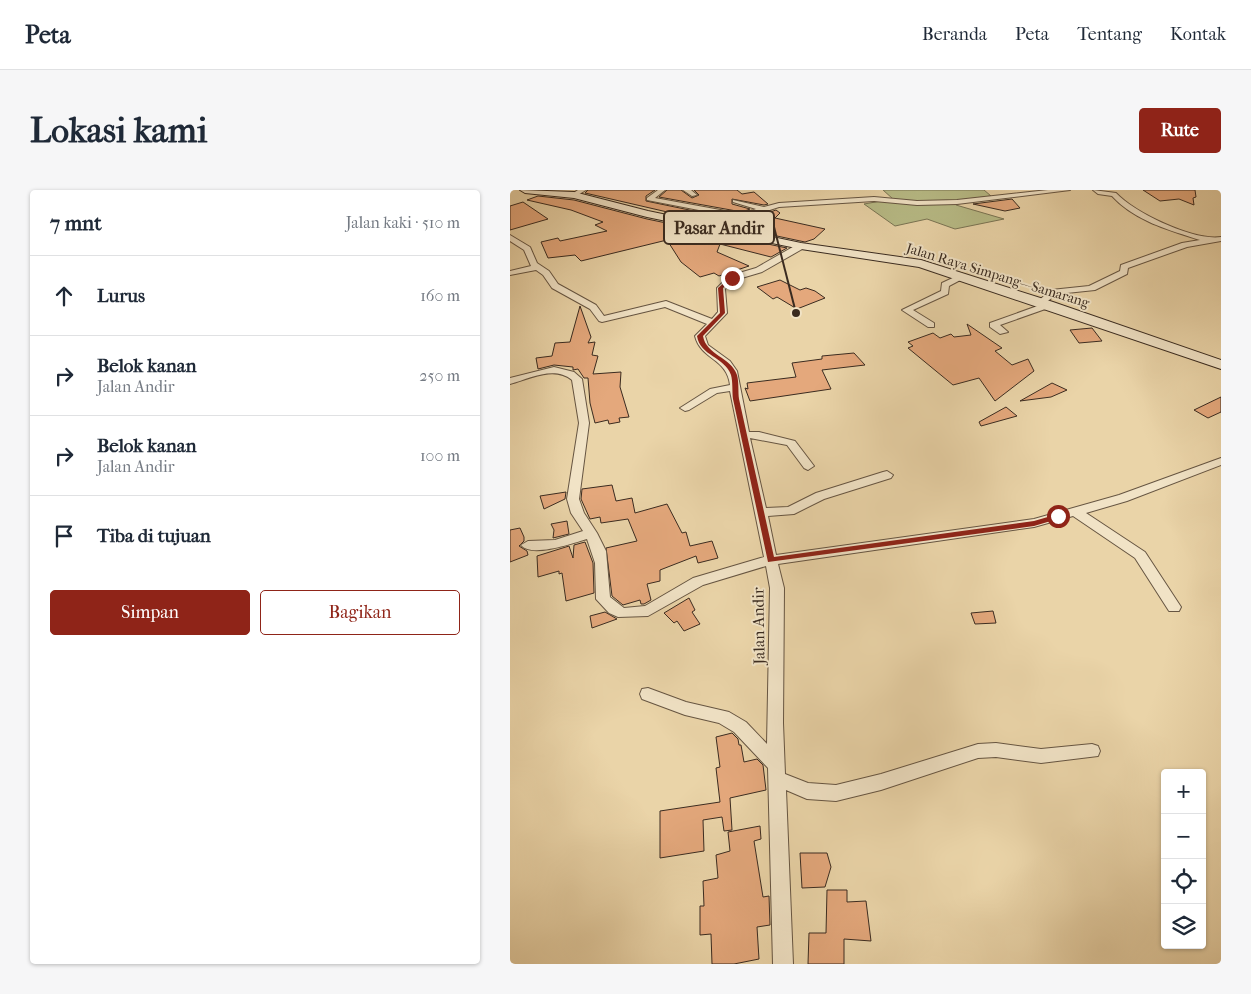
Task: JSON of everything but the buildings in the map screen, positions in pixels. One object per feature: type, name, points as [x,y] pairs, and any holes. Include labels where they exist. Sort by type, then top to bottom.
[{"type":"main road","name":"Jalan Raya Simpang—Samarang","points":[[525,190],[579,192],[647,214],[802,246],[900,260],[1044,303],[1221,365]]},
{"type":"street","points":[[662,190],[649,199],[742,216]]},
{"type":"street","points":[[686,190],[694,195]]},
{"type":"street","points":[[988,190],[1000,199]]},
{"type":"street","points":[[716,228],[742,216],[779,205],[874,198],[917,203],[1000,199],[1067,190]]},
{"type":"street","points":[[1096,190],[1100,193],[1114,194],[1122,203],[1161,224],[1210,240]]},
{"type":"street","points":[[735,201],[764,209]]},
{"type":"street","points":[[1003,332],[993,325],[1015,316],[1034,312],[1044,303],[1046,296],[1055,292],[1093,288],[1124,272],[1124,267],[1185,244],[1210,240],[1220,233]]},
{"type":"street","points":[[510,237],[527,249],[537,267],[546,273],[555,286],[593,307],[602,319],[613,318],[666,304],[713,323]]},
{"type":"street","name":"Jalan Andir","points":[[784,964],[775,723],[777,588],[734,387],[734,376],[729,366],[707,350],[701,342],[702,331],[722,313],[721,288],[725,283],[759,270],[802,246]]},
{"type":"street","points":[[510,273],[537,267]]},
{"type":"street","points":[[931,325],[906,310],[945,292],[945,285],[962,277]]},
{"type":"street","points":[[510,382],[551,371],[564,371],[572,374],[577,379],[584,423],[573,499],[574,511],[591,533],[599,551],[603,599],[614,609],[623,612],[648,612],[698,581],[771,560],[1034,523],[1123,498],[1220,462]]},
{"type":"street","points":[[685,408],[714,391],[734,387]]},
{"type":"street","points":[[744,435],[759,435],[791,443],[808,466]]},
{"type":"street","points":[[760,512],[790,511],[820,496],[887,475]]},
{"type":"street","points":[[1074,511],[1140,555],[1174,607]]},
{"type":"street","points":[[528,545],[556,544],[591,533]]},
{"type":"street","points":[[648,694],[685,708],[723,717],[763,749],[778,773],[808,791],[836,793],[881,782],[948,759],[978,751],[996,750],[1041,756],[1092,751]]},
{"type":"green space","points":[[883,190],[984,190],[991,196],[952,201],[956,205],[1004,219],[955,229],[927,219],[895,226],[864,204],[893,199]]},
{"type":"place","name":"Pasar Andir","points":[[796,313]]},
{"type":"route","points":[[732,278],[721,288],[724,308],[722,313],[702,331],[700,336],[701,342],[707,350],[729,366],[734,376],[736,399],[771,560],[1034,523],[1058,516]]}]
